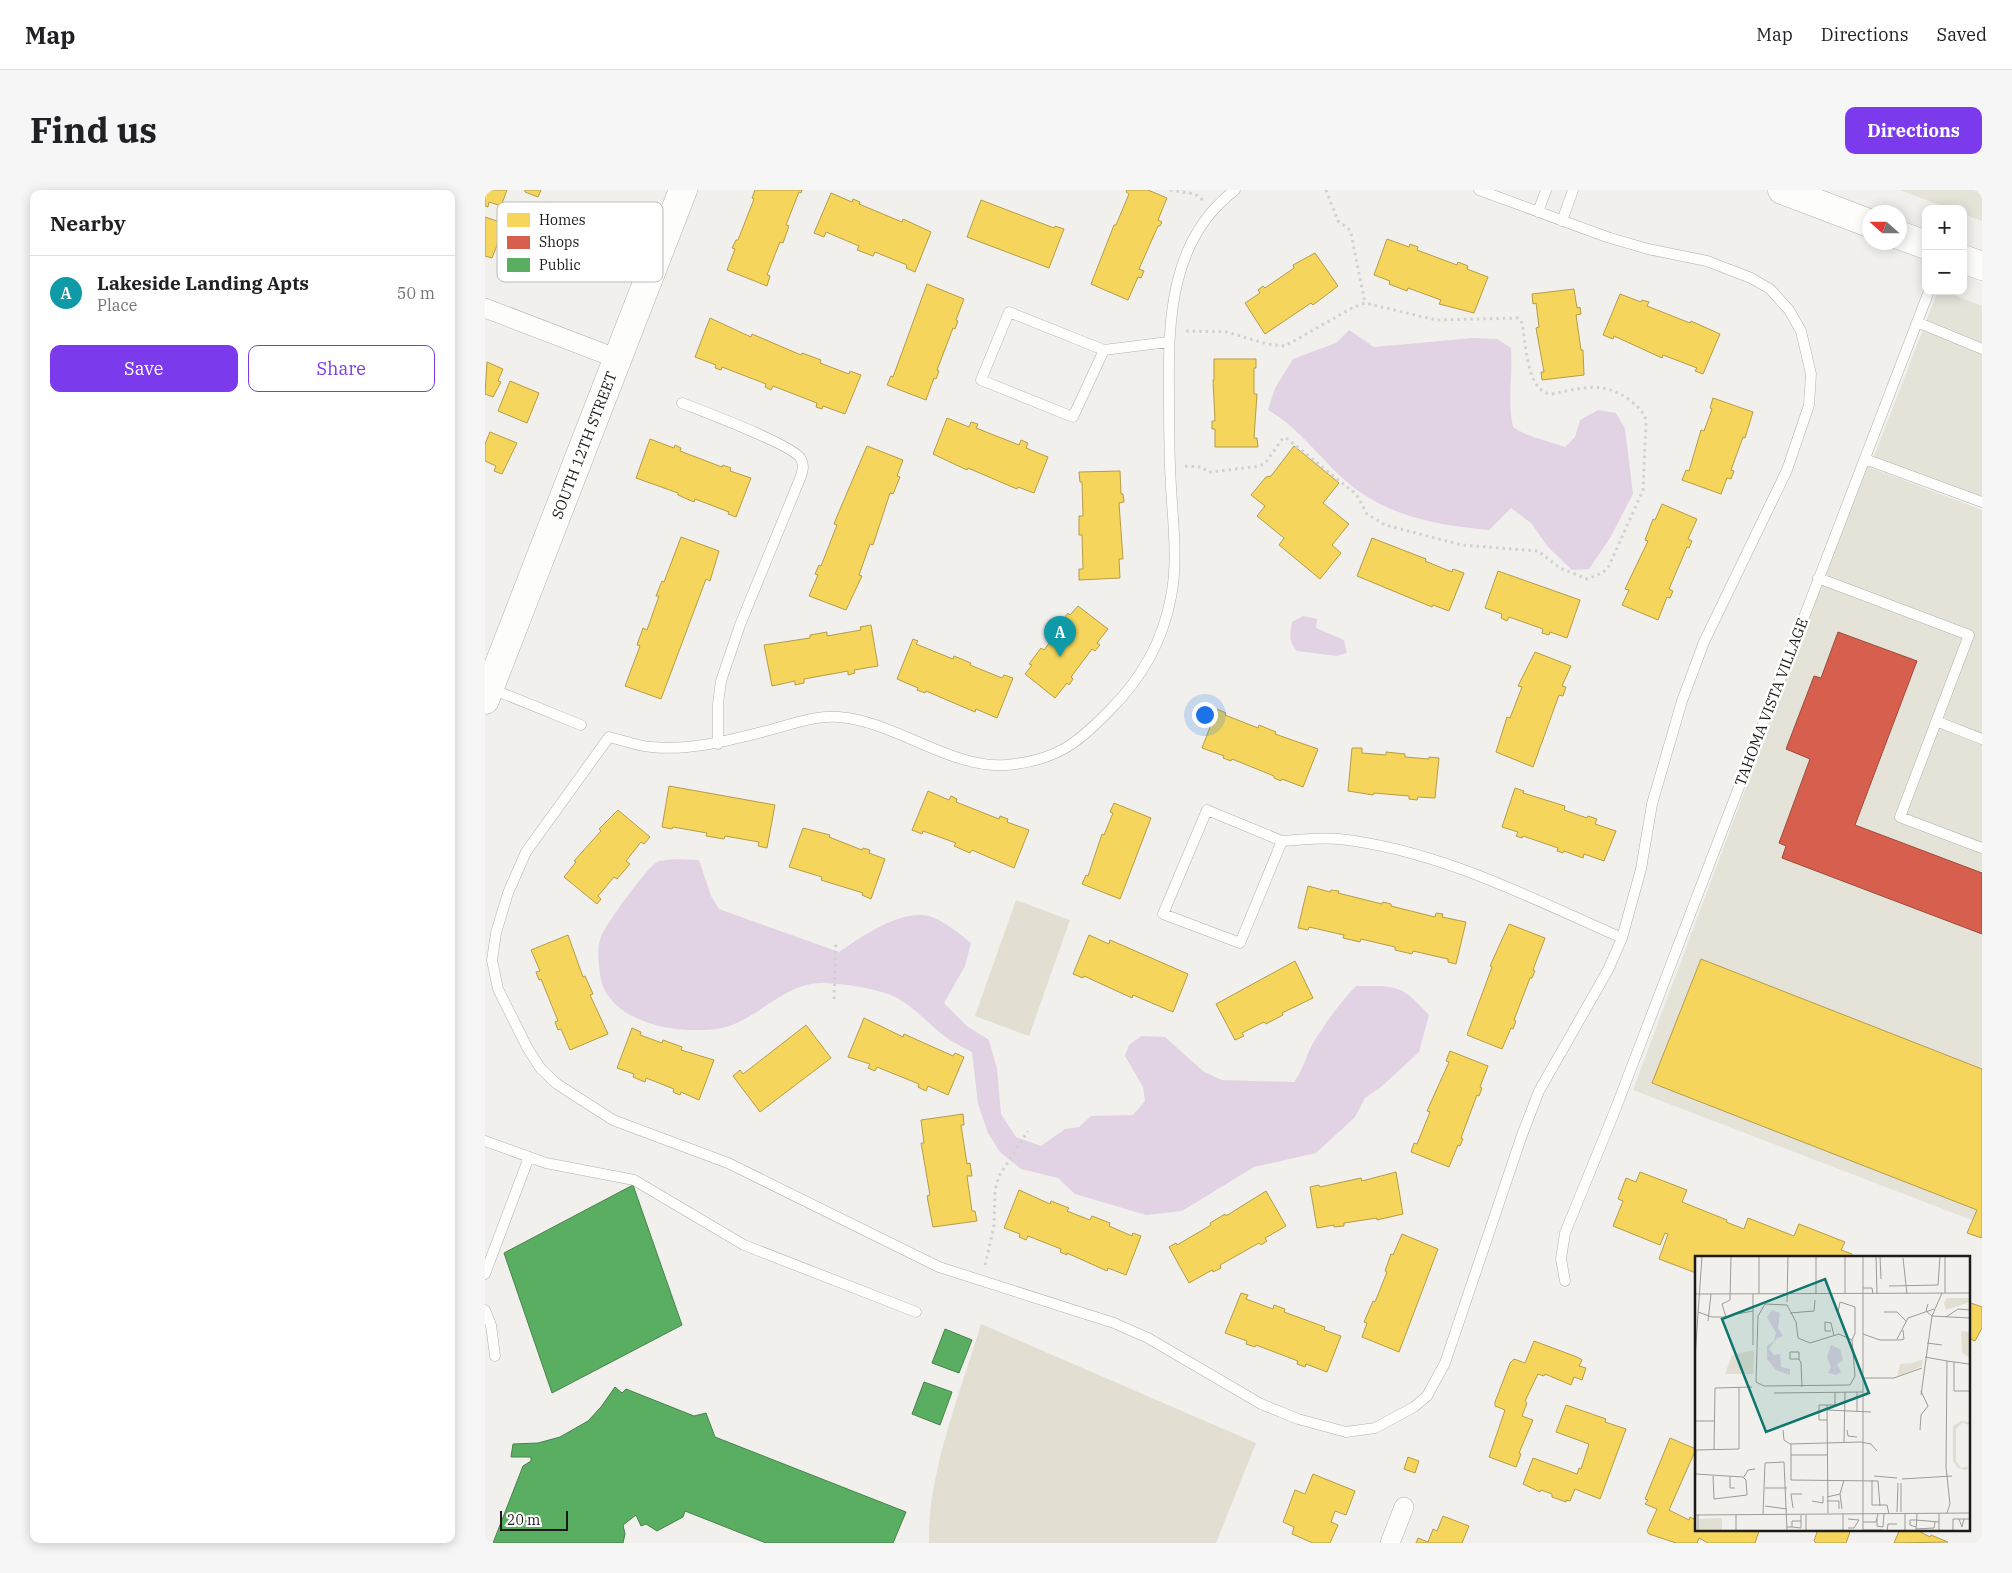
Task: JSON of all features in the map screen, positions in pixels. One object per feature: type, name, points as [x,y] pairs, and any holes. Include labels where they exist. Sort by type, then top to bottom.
[{"type":"main road","name":"SOUTH 12TH STREET","points":[[663,242],[683,190]]},
{"type":"main road","points":[[1782,190],[1862,221]]},
{"type":"main road","points":[[1907,238],[1922,244]]},
{"type":"main road","points":[[1967,260],[1982,266]]},
{"type":"main road","name":"SOUTH 12TH STREET","points":[[487,691],[648,282]]},
{"type":"street","points":[[485,308],[618,359]]},
{"type":"street","points":[[1390,1543],[1403,1507]]},
{"type":"lane","points":[[1235,190],[1213,209],[1192,240],[1172,299],[1168,342],[1174,561],[1172,594],[1167,617],[1157,643],[1140,676],[1092,728],[1063,751],[1046,759],[1005,765],[991,765],[964,759],[867,723],[829,717],[817,718],[718,744],[671,748],[649,747],[609,736],[526,852],[508,893],[496,933],[492,960],[498,988],[511,1018],[541,1068],[557,1084],[613,1120],[728,1163],[939,1267],[1123,1326],[1148,1338],[1261,1404],[1298,1419],[1346,1432],[1375,1428],[1414,1408],[1427,1396],[1445,1363],[1521,1136],[1539,1091],[1608,970],[1622,938],[1641,868],[1652,804],[1682,701],[1704,642],[1787,470],[1809,404],[1811,374],[1801,331],[1789,310],[1770,289],[1751,278],[1716,264],[1607,238],[1479,190]]},
{"type":"lane","points":[[1538,212],[1546,190]]},
{"type":"lane","points":[[1562,221],[1573,190]]},
{"type":"lane","name":"TAHOMA VISTA VILLAGE","points":[[1565,1282],[1561,1259],[1565,1233],[1614,1113],[1927,295]]},
{"type":"lane","points":[[1104,350],[1073,417],[981,380],[1009,312],[1104,350],[1168,342]]},
{"type":"lane","points":[[1917,322],[1982,349]]},
{"type":"lane","points":[[682,403],[784,446],[800,456],[803,465],[798,486],[740,625],[721,681],[718,704],[718,744]]},
{"type":"lane","points":[[1865,459],[1982,502]]},
{"type":"lane","points":[[1818,578],[1969,635],[1900,817],[1982,848]]},
{"type":"lane","points":[[487,691],[581,725]]},
{"type":"lane","points":[[1936,721],[1982,739]]},
{"type":"lane","points":[[1282,841],[1240,943],[1163,914],[1207,810],[1282,841],[1338,839],[1396,849],[1487,878],[1622,938]]},
{"type":"lane","points":[[485,1141],[546,1163],[634,1180],[744,1245],[916,1312]]},
{"type":"lane","points":[[485,1274],[529,1156]]},
{"type":"lane","points":[[485,1310],[491,1325],[495,1356]]},
{"type":"path","points":[[1170,190],[1199,195],[1213,209]]},
{"type":"path","points":[[1326,190],[1338,221],[1348,228],[1351,233],[1365,303]]},
{"type":"path","points":[[1169,330],[1227,332],[1267,344],[1285,346],[1365,303],[1436,320],[1518,318],[1522,323],[1532,379],[1546,394],[1593,386],[1604,387],[1621,393],[1640,408],[1645,414],[1646,422],[1643,490],[1608,568],[1602,573],[1587,579],[1561,568],[1538,551],[1462,545],[1385,525],[1367,514],[1356,494],[1287,438],[1283,438],[1266,462],[1260,466],[1208,472],[1202,467],[1170,465]]},
{"type":"path","points":[[834,999],[836,941]]},
{"type":"path","points":[[981,1280],[994,1226],[995,1190],[1003,1167],[1028,1132]]},
{"type":"shaded area","points":[[1900,190],[1982,190],[1982,221],[1967,215],[1967,205],[1939,205]]},
{"type":"shaded area","points":[[1936,295],[1954,295],[1982,306],[1982,501],[1873,459]]},
{"type":"shaded area","points":[[1349,330],[1374,347],[1473,338],[1497,339],[1511,348],[1510,407],[1513,427],[1532,436],[1565,447],[1575,437],[1580,420],[1598,410],[1616,413],[1625,429],[1633,494],[1610,538],[1589,569],[1572,570],[1548,547],[1531,523],[1511,508],[1489,530],[1432,522],[1379,504],[1347,482],[1290,426],[1268,410],[1275,388],[1293,359],[1336,343]]},
{"type":"shaded area","points":[[1866,466],[1982,510],[1982,1224],[1633,1090]]},
{"type":"shaded area","points":[[1303,616],[1317,619],[1316,628],[1344,640],[1347,653],[1337,656],[1297,651],[1290,638],[1292,622]]},
{"type":"shaded area","points":[[675,859],[699,860],[711,896],[719,909],[839,952],[889,922],[912,915],[934,918],[960,934],[971,943],[965,966],[944,1003],[968,1027],[989,1040],[997,1069],[1001,1114],[1016,1137],[1041,1146],[1065,1129],[1079,1127],[1091,1116],[1133,1115],[1145,1101],[1143,1087],[1125,1056],[1129,1045],[1141,1036],[1165,1037],[1204,1072],[1222,1080],[1294,1082],[1318,1036],[1356,986],[1381,986],[1397,989],[1412,997],[1429,1015],[1419,1052],[1381,1087],[1365,1098],[1355,1117],[1316,1153],[1254,1167],[1182,1211],[1146,1215],[1075,1194],[1058,1178],[1021,1169],[1000,1152],[988,1133],[978,1104],[972,1052],[946,1038],[908,1005],[893,996],[855,986],[825,983],[811,984],[784,994],[735,1024],[706,1030],[667,1028],[648,1023],[616,1005],[605,991],[600,974],[598,954],[602,935],[624,901],[653,865],[659,861]]},
{"type":"shaded area","points":[[1016,900],[1070,920],[1029,1036],[975,1016]]},
{"type":"shaded area","points":[[981,1324],[1256,1443],[1216,1543],[929,1543],[933,1489],[939,1461]]},
{"type":"building: Homes","points":[[485,190],[507,190],[502,202],[497,202],[497,205],[489,202],[488,207],[485,206]]},
{"type":"building: Homes","points":[[525,190],[541,190],[538,197],[525,192]]},
{"type":"building: Homes","points":[[755,190],[802,190],[801,193],[799,192],[786,225],[789,226],[783,243],[780,242],[767,275],[770,276],[767,286],[727,270],[735,249],[732,248],[736,240],[738,240],[754,199],[752,198]]},
{"type":"building: Homes","points":[[1127,190],[1148,190],[1167,198],[1158,220],[1162,222],[1158,226],[1139,269],[1144,271],[1141,278],[1138,277],[1128,300],[1091,284],[1114,225],[1116,225],[1129,194],[1126,192]]},
{"type":"building: Homes","points":[[831,193],[852,202],[853,199],[860,202],[859,204],[902,222],[903,219],[931,232],[915,272],[906,268],[907,265],[875,252],[873,256],[857,250],[859,246],[826,232],[824,237],[814,233]]},
{"type":"building: Homes","points":[[981,200],[1054,228],[1055,226],[1064,229],[1049,268],[967,237]]},
{"type":"building: Homes","points":[[485,217],[497,221],[497,246],[492,258],[485,256]]},
{"type":"building: Homes","points":[[1387,239],[1409,247],[1410,244],[1418,247],[1417,250],[1457,265],[1458,262],[1468,266],[1467,269],[1488,277],[1474,313],[1439,304],[1441,300],[1408,288],[1407,291],[1389,284],[1390,281],[1374,275]]},
{"type":"building: Homes","points":[[1315,253],[1338,286],[1313,305],[1311,303],[1265,334],[1245,303],[1260,293],[1258,290],[1263,286],[1265,288],[1294,268],[1293,265]]},
{"type":"building: Homes","points":[[927,284],[964,299],[956,320],[958,321],[955,329],[953,328],[937,370],[939,371],[936,379],[934,378],[926,400],[887,385],[891,376],[893,377]]},
{"type":"building: Homes","points":[[1574,289],[1577,308],[1580,307],[1581,314],[1576,315],[1581,350],[1583,350],[1584,375],[1542,380],[1541,372],[1544,372],[1536,328],[1539,327],[1536,303],[1533,304],[1532,294]]},
{"type":"building: Homes","points":[[1620,294],[1641,302],[1642,300],[1649,302],[1647,306],[1690,323],[1691,321],[1720,334],[1703,374],[1695,371],[1697,368],[1663,355],[1662,358],[1614,336],[1613,339],[1603,335]]},
{"type":"building: Homes","points":[[710,318],[751,337],[752,334],[801,355],[802,353],[821,360],[820,363],[849,374],[850,371],[861,375],[845,414],[823,406],[822,409],[816,407],[817,403],[773,386],[771,390],[765,387],[766,384],[722,367],[721,370],[715,368],[716,365],[695,357]]},
{"type":"building: Homes","points":[[1214,359],[1256,359],[1254,394],[1257,394],[1254,438],[1257,438],[1258,447],[1215,447],[1215,429],[1212,429],[1212,421],[1215,421]]},
{"type":"building: Homes","points":[[487,362],[503,369],[498,381],[501,382],[493,397],[485,394]]},
{"type":"building: Homes","points":[[510,381],[539,393],[527,423],[498,411]]},
{"type":"building: Homes","points":[[1713,398],[1753,412],[1745,438],[1743,437],[1731,470],[1734,471],[1731,479],[1727,478],[1721,494],[1682,480],[1686,470],[1689,471],[1701,430],[1704,431],[1712,409],[1710,408]]},
{"type":"building: Homes","points":[[947,418],[969,427],[971,422],[978,424],[976,428],[1019,445],[1021,440],[1028,443],[1026,448],[1048,457],[1034,493],[1018,487],[1017,489],[968,468],[967,470],[933,454]]},
{"type":"building: Homes","points":[[490,432],[517,443],[502,474],[494,471],[496,466],[485,461],[485,444]]},
{"type":"building: Homes","points":[[650,439],[674,448],[675,445],[681,448],[680,451],[722,467],[723,465],[731,468],[730,471],[751,478],[736,517],[728,514],[729,512],[695,499],[694,502],[678,495],[678,493],[636,478]]},
{"type":"building: Homes","points":[[867,446],[903,460],[897,476],[900,477],[893,494],[890,493],[873,545],[870,544],[859,575],[862,576],[846,610],[809,596],[818,575],[815,574],[819,565],[821,566],[837,525],[834,524]]},
{"type":"building: Homes","points":[[1294,446],[1339,483],[1323,503],[1349,524],[1332,545],[1341,553],[1320,579],[1279,545],[1284,538],[1257,516],[1265,506],[1251,495],[1266,477],[1271,476]]},
{"type":"building: Homes","points":[[1120,471],[1121,494],[1123,494],[1124,502],[1119,503],[1123,559],[1119,559],[1120,578],[1079,580],[1079,569],[1083,569],[1082,535],[1079,535],[1079,516],[1083,516],[1082,482],[1080,482],[1079,472]]},
{"type":"building: Homes","points":[[1662,504],[1697,519],[1688,539],[1692,541],[1689,548],[1687,547],[1669,589],[1673,591],[1670,598],[1667,597],[1658,620],[1622,605],[1629,590],[1625,589],[1648,541],[1645,540],[1653,519],[1655,520]]},
{"type":"building: Homes","points":[[681,537],[719,551],[710,581],[706,579],[661,699],[625,686],[640,646],[637,645],[643,628],[647,630],[659,596],[656,596],[662,581],[664,582]]},
{"type":"building: Homes","points":[[1372,538],[1426,559],[1425,561],[1452,572],[1453,569],[1464,573],[1449,611],[1433,605],[1432,607],[1357,576]]},
{"type":"building: Homes","points":[[1498,571],[1580,600],[1567,638],[1550,632],[1549,635],[1542,633],[1543,629],[1509,617],[1507,621],[1501,618],[1502,614],[1485,608]]},
{"type":"building: Homes","points":[[1078,606],[1108,629],[1097,643],[1100,645],[1095,651],[1092,649],[1071,677],[1073,679],[1069,685],[1067,683],[1055,698],[1025,674],[1032,665],[1029,664],[1041,648],[1044,650],[1068,613],[1070,615]]},
{"type":"building: Homes","points":[[871,625],[878,666],[854,670],[855,673],[848,675],[848,671],[804,679],[804,683],[795,685],[795,681],[772,686],[764,645],[810,638],[810,635],[827,632],[827,636],[861,630],[860,627]]},
{"type":"building: Homes","points":[[913,639],[918,641],[916,644],[953,659],[954,656],[971,663],[970,665],[1002,678],[1004,675],[1013,678],[997,718],[976,709],[975,712],[926,691],[925,693],[917,690],[918,688],[897,679]]},
{"type":"building: Homes","points":[[1535,652],[1571,666],[1562,686],[1566,687],[1563,696],[1559,695],[1533,767],[1496,752],[1507,717],[1510,718],[1522,687],[1518,686]]},
{"type":"building: Homes","points":[[1217,709],[1226,713],[1225,715],[1258,728],[1259,725],[1276,732],[1275,734],[1318,749],[1303,787],[1282,779],[1281,781],[1274,778],[1274,776],[1232,759],[1231,761],[1223,758],[1224,756],[1202,748]]},
{"type":"building: Homes","points":[[1352,748],[1362,748],[1362,753],[1386,755],[1386,752],[1405,754],[1405,757],[1439,758],[1435,798],[1418,797],[1417,800],[1409,799],[1409,796],[1374,793],[1373,795],[1348,791]]},
{"type":"building: Homes","points":[[669,786],[775,805],[767,848],[758,846],[759,842],[725,836],[724,839],[706,836],[707,833],[662,827]]},
{"type":"building: Homes","points":[[1515,788],[1524,791],[1523,793],[1565,806],[1564,810],[1587,818],[1588,816],[1597,819],[1595,824],[1616,831],[1604,861],[1584,854],[1583,858],[1564,851],[1563,853],[1557,851],[1558,848],[1523,836],[1522,838],[1516,836],[1518,832],[1502,827]]},
{"type":"building: Homes","points":[[928,791],[949,800],[951,796],[957,799],[956,802],[999,819],[1000,816],[1008,819],[1007,822],[1029,830],[1014,868],[972,850],[970,853],[954,846],[956,843],[923,831],[922,834],[912,830]]},
{"type":"building: Homes","points":[[1114,803],[1151,818],[1120,899],[1082,884],[1086,875],[1088,876],[1102,834],[1104,835],[1113,813],[1110,812]]},
{"type":"building: Homes","points":[[618,810],[650,837],[644,844],[641,842],[626,861],[630,864],[617,879],[614,877],[598,896],[601,899],[597,904],[564,877],[576,862],[574,861],[601,831],[599,829]]},
{"type":"building: Homes","points":[[803,828],[830,835],[829,837],[862,850],[863,848],[870,850],[869,853],[885,859],[871,899],[862,895],[863,893],[821,880],[822,877],[789,867]]},
{"type":"building: Homes","points":[[1308,886],[1330,892],[1331,890],[1339,891],[1338,893],[1382,904],[1383,902],[1391,904],[1391,906],[1435,917],[1436,913],[1443,914],[1442,917],[1466,922],[1456,964],[1448,962],[1448,959],[1413,951],[1412,954],[1395,950],[1395,947],[1361,939],[1360,942],[1343,938],[1344,935],[1309,927],[1308,930],[1298,928]]},
{"type":"building: Homes","points":[[1509,924],[1545,938],[1533,970],[1535,971],[1532,978],[1530,978],[1514,1020],[1516,1021],[1513,1029],[1511,1028],[1502,1049],[1467,1035],[1492,967],[1490,966]]},
{"type":"building: Homes","points":[[568,935],[583,977],[585,976],[593,994],[590,995],[608,1034],[570,1050],[561,1029],[558,1030],[555,1022],[558,1021],[541,979],[539,980],[536,972],[540,971],[531,950]]},
{"type":"building: Homes","points":[[1089,935],[1109,944],[1110,940],[1188,974],[1173,1012],[1133,995],[1132,998],[1084,976],[1083,978],[1073,974]]},
{"type":"building: Homes","points":[[1701,959],[1982,1069],[1982,1238],[1967,1233],[1977,1210],[1652,1083]]},
{"type":"building: Homes","points":[[1295,961],[1313,998],[1282,1013],[1283,1015],[1266,1024],[1264,1022],[1242,1033],[1244,1036],[1235,1040],[1216,1004]]},
{"type":"building: Homes","points":[[864,1018],[903,1037],[904,1034],[953,1056],[955,1053],[964,1057],[948,1095],[928,1086],[926,1091],[918,1087],[919,1084],[877,1067],[875,1071],[868,1068],[870,1064],[848,1057]]},
{"type":"building: Homes","points":[[806,1025],[831,1058],[760,1112],[733,1076],[740,1070],[743,1074]]},
{"type":"building: Homes","points":[[632,1028],[641,1032],[640,1035],[662,1043],[663,1040],[682,1047],[681,1050],[714,1060],[699,1100],[681,1092],[680,1095],[673,1092],[674,1089],[646,1078],[645,1082],[633,1077],[634,1074],[617,1068]]},
{"type":"building: Homes","points":[[1450,1051],[1488,1066],[1480,1087],[1482,1088],[1479,1096],[1477,1095],[1461,1138],[1463,1139],[1460,1146],[1458,1145],[1449,1167],[1411,1152],[1414,1143],[1417,1144],[1430,1112],[1427,1111],[1449,1062],[1446,1061]]},
{"type":"building: Homes","points":[[963,1114],[964,1125],[961,1125],[967,1164],[970,1163],[972,1176],[967,1176],[972,1211],[975,1211],[977,1221],[933,1227],[927,1196],[930,1195],[921,1143],[924,1143],[921,1120]]},
{"type":"building: Homes","points":[[1396,1172],[1403,1214],[1377,1220],[1377,1218],[1344,1223],[1344,1226],[1334,1227],[1334,1225],[1317,1228],[1310,1187],[1319,1185],[1320,1187],[1361,1178],[1362,1181]]},
{"type":"building: Homes","points":[[1640,1172],[1687,1190],[1682,1202],[1744,1229],[1748,1218],[1794,1236],[1799,1224],[1845,1242],[1841,1250],[1852,1254],[1851,1256],[1695,1256],[1695,1273],[1659,1259],[1668,1234],[1665,1233],[1660,1245],[1613,1226],[1623,1201],[1618,1199],[1626,1178],[1636,1182]]},
{"type":"building: Homes","points":[[1019,1190],[1050,1204],[1051,1201],[1069,1208],[1067,1211],[1090,1220],[1092,1216],[1110,1223],[1109,1226],[1132,1236],[1133,1233],[1141,1236],[1126,1275],[1108,1268],[1107,1271],[1067,1253],[1067,1255],[1060,1252],[1061,1249],[1028,1236],[1026,1240],[1019,1237],[1020,1234],[1004,1228]]},
{"type":"building: Homes","points":[[1266,1191],[1286,1226],[1265,1238],[1267,1241],[1261,1245],[1259,1243],[1220,1265],[1221,1268],[1213,1272],[1212,1270],[1189,1283],[1169,1247],[1176,1243],[1177,1245],[1211,1225],[1210,1223],[1225,1214],[1226,1216]]},
{"type":"building: Homes","points":[[1402,1234],[1438,1249],[1399,1352],[1362,1337],[1367,1323],[1364,1322],[1373,1301],[1375,1302],[1387,1272],[1385,1271],[1391,1254],[1393,1255]]},
{"type":"building: Homes","points":[[1241,1293],[1248,1295],[1246,1299],[1273,1309],[1274,1305],[1285,1309],[1284,1312],[1325,1327],[1324,1330],[1341,1336],[1327,1372],[1306,1364],[1305,1367],[1297,1364],[1298,1361],[1256,1345],[1255,1347],[1246,1344],[1247,1341],[1225,1333]]},
{"type":"building: Homes","points":[[1969,1302],[1982,1307],[1982,1328],[1975,1341],[1969,1338]]},
{"type":"building: Homes","points":[[1534,1341],[1577,1357],[1582,1360],[1579,1366],[1586,1368],[1582,1380],[1574,1377],[1571,1385],[1545,1374],[1544,1376],[1538,1374],[1525,1401],[1527,1403],[1522,1416],[1533,1420],[1519,1453],[1521,1454],[1516,1467],[1489,1457],[1505,1410],[1495,1406],[1495,1402],[1510,1363],[1514,1359],[1525,1363]]},
{"type":"building: Homes","points":[[1566,1405],[1606,1419],[1605,1422],[1626,1429],[1600,1499],[1575,1489],[1570,1501],[1566,1500],[1566,1502],[1552,1497],[1552,1494],[1541,1490],[1540,1492],[1523,1484],[1533,1458],[1577,1474],[1579,1468],[1581,1469],[1589,1444],[1556,1432]]},
{"type":"building: Homes","points":[[1670,1438],[1695,1449],[1695,1451],[1669,1510],[1689,1520],[1690,1517],[1695,1520],[1695,1530],[1757,1530],[1759,1531],[1755,1543],[1708,1543],[1699,1538],[1697,1543],[1676,1543],[1649,1534],[1647,1531],[1657,1509],[1645,1504],[1648,1500],[1645,1499]]},
{"type":"building: Homes","points":[[1408,1457],[1419,1461],[1415,1473],[1404,1469]]},
{"type":"building: Homes","points":[[1313,1474],[1355,1491],[1346,1515],[1335,1511],[1331,1522],[1338,1525],[1330,1543],[1313,1543],[1292,1534],[1294,1527],[1283,1522],[1295,1490],[1305,1494]]},
{"type":"building: Homes","points":[[1443,1516],[1469,1526],[1462,1543],[1416,1543],[1418,1538],[1428,1542],[1433,1529],[1437,1531]]},
{"type":"building: Homes","points":[[1818,1530],[1845,1530],[1850,1532],[1846,1543],[1816,1543],[1814,1541]]},
{"type":"building: Homes","points":[[1900,1530],[1917,1530],[1930,1537],[1931,1535],[1948,1542],[1894,1543]]},
{"type":"building: Shops","points":[[1838,632],[1917,661],[1855,825],[1982,873],[1982,934],[1782,858],[1786,846],[1779,843],[1810,759],[1786,749],[1814,676],[1821,678]]},
{"type":"building: Public","points":[[633,1185],[682,1325],[552,1393],[504,1253]]},
{"type":"building: Public","points":[[945,1329],[972,1340],[959,1373],[932,1363]]},
{"type":"building: Public","points":[[924,1382],[952,1392],[940,1425],[912,1414]]},
{"type":"building: Public","points":[[615,1387],[622,1393],[626,1389],[694,1416],[706,1413],[715,1437],[906,1512],[893,1543],[766,1543],[685,1511],[683,1517],[657,1531],[646,1524],[641,1526],[636,1515],[623,1525],[625,1534],[623,1543],[493,1543],[523,1466],[531,1461],[531,1457],[511,1457],[513,1444],[538,1443],[560,1437],[588,1421]]},
{"type":"place","name":"Lakeside Landing Apts","points":[[1060,657]]}]
